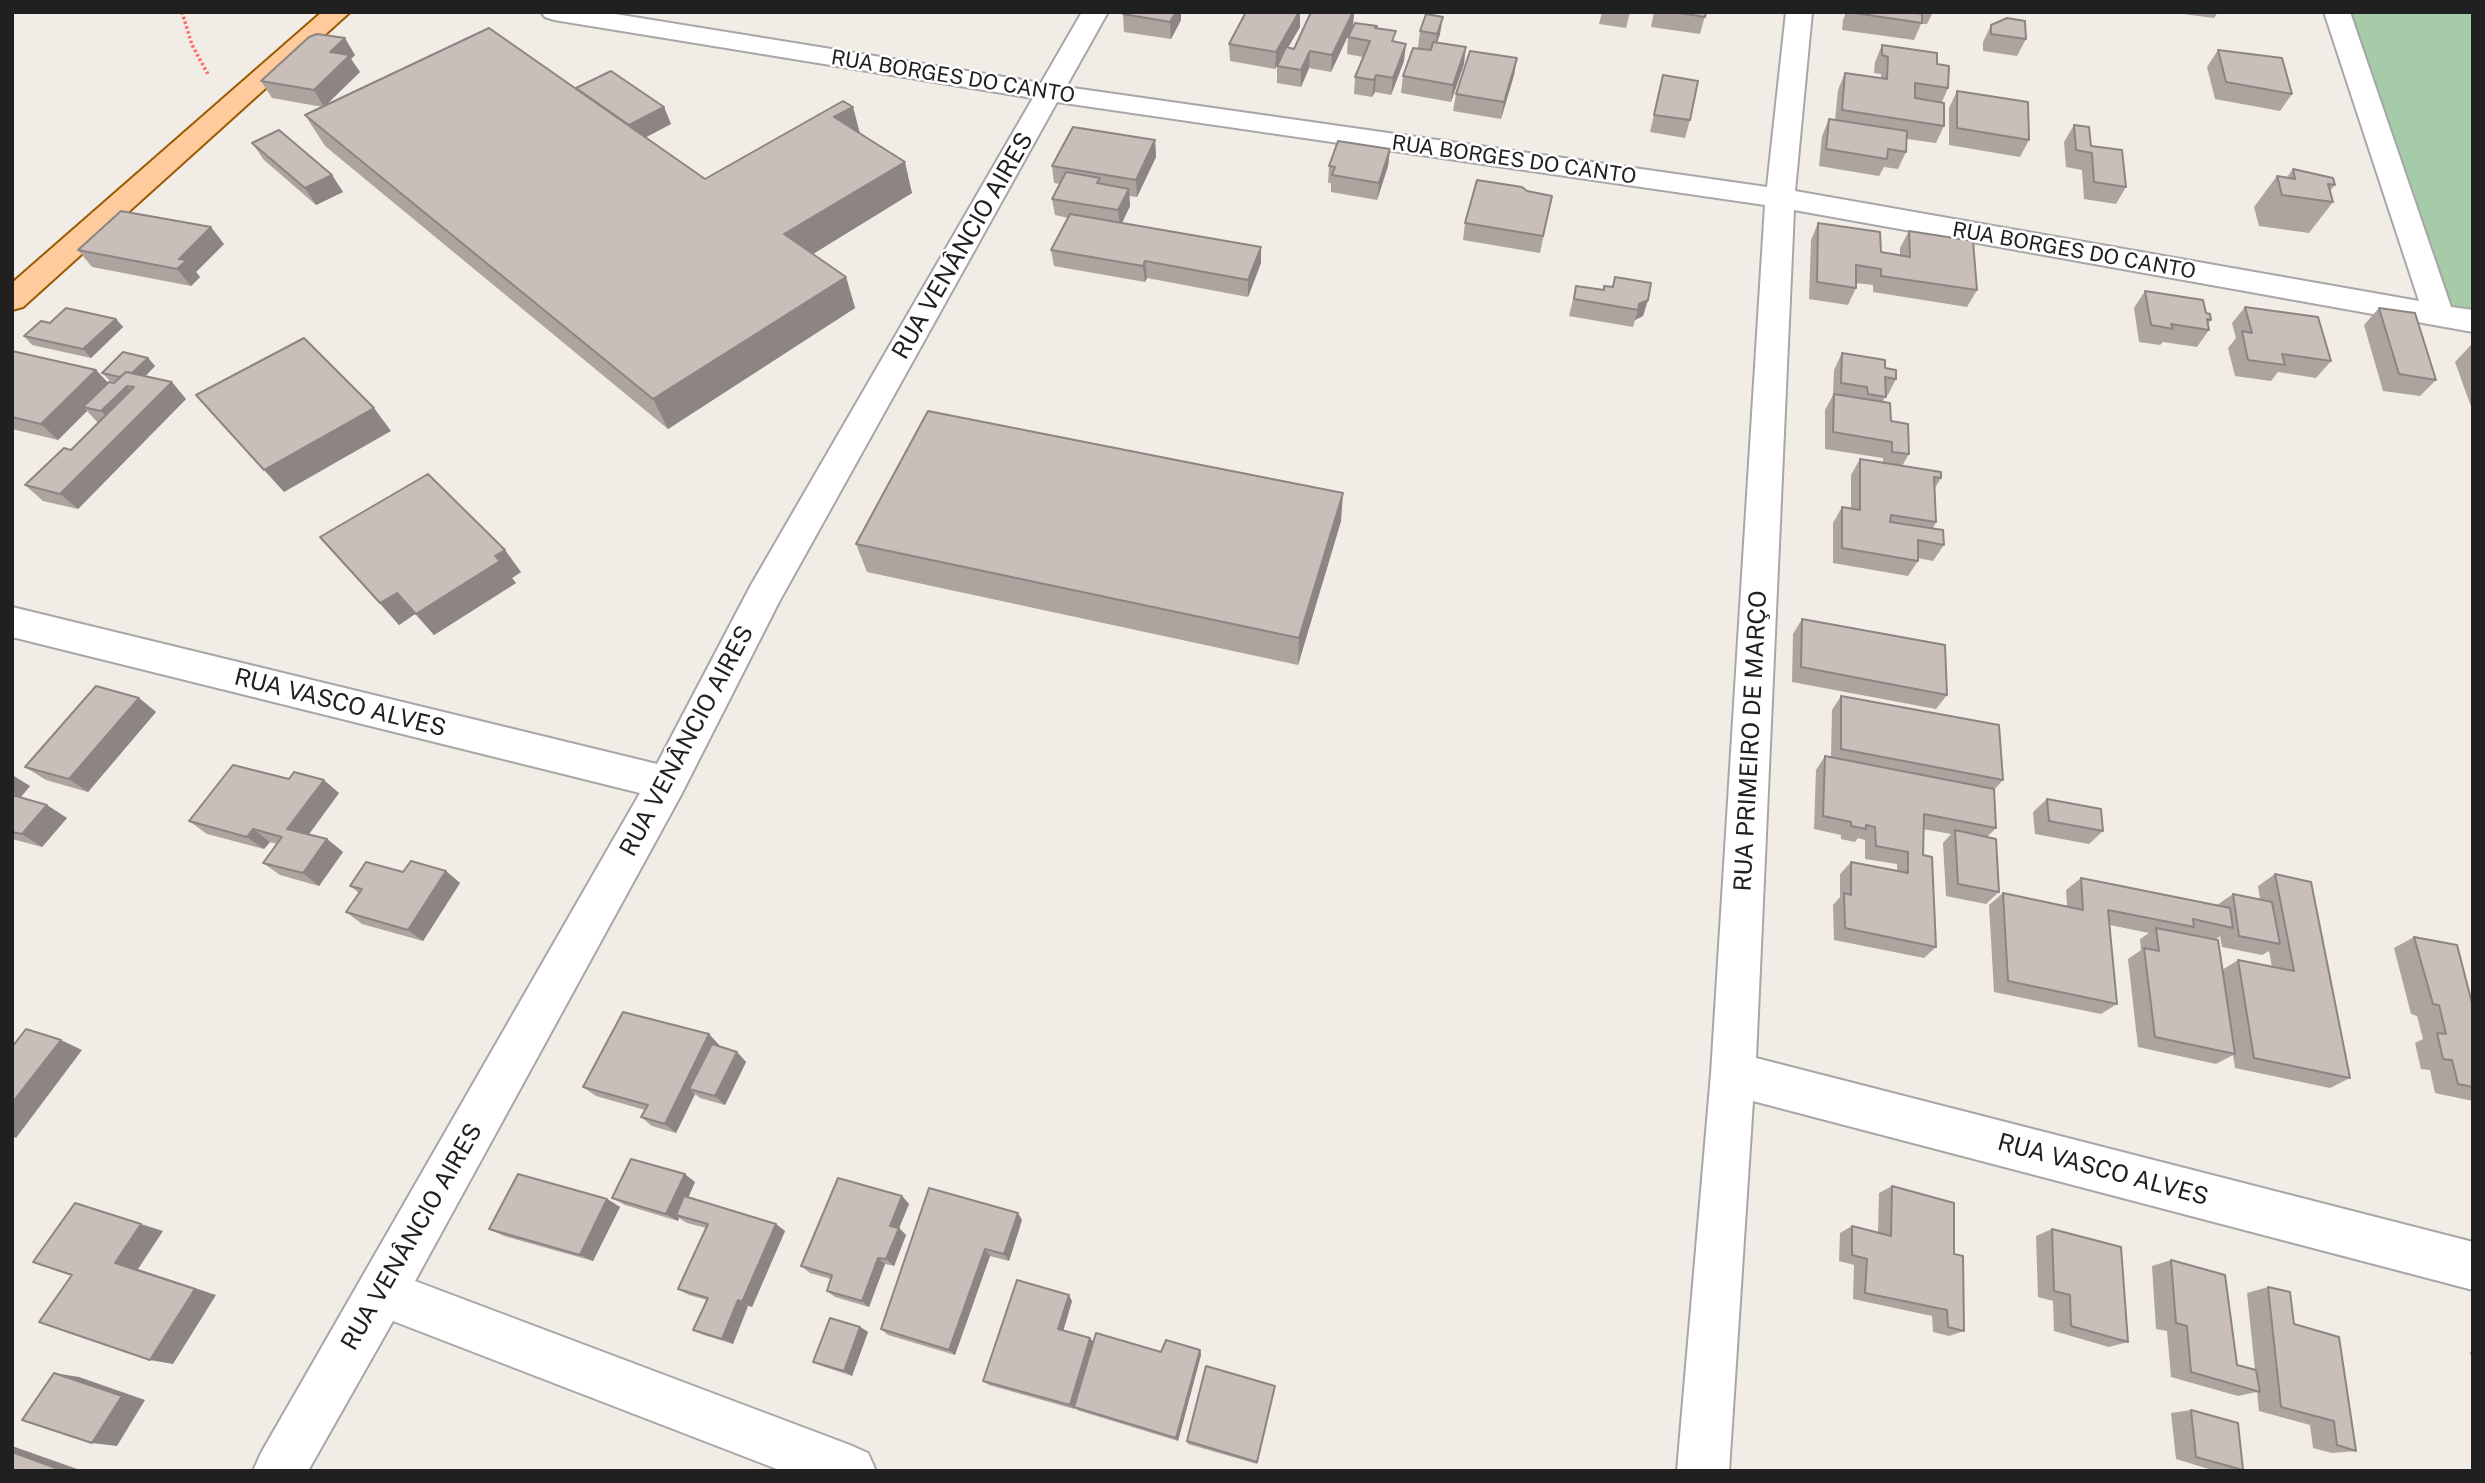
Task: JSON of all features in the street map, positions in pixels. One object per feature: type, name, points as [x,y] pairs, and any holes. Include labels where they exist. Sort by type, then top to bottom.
[{"type":"main road","points":[[12,300],[222,117],[337,12]]},
{"type":"street","name":"RUA BORGES DO CANTO","points":[[554,12],[1051,93],[1780,198],[2473,321]]},
{"type":"street","name":"RUA VENÂNCIO AIRES","points":[[279,1471],[382,1293],[667,783],[764,595],[1095,12]]},
{"type":"street","name":"RUA PRIMEIRO DE MARÇO","points":[[1703,1471],[1733,1073],[1780,198],[1799,12]]},
{"type":"street","points":[[2337,12],[2439,316]]},
{"type":"street","name":"RUA VASCO ALVES","points":[[12,622],[667,783]]},
{"type":"street","name":"RUA VASCO ALVES","points":[[1733,1073],[2473,1266]]},
{"type":"street","points":[[382,1293],[850,1471]]},
{"type":"path","points":[[182,12],[192,45],[210,78],[222,117]]},
{"type":"green space","points":[[2344,12],[2473,12],[2473,315],[2446,311]]},
{"type":"building","points":[[1176,12],[1170,22],[1123,14]]},
{"type":"building","points":[[1246,12],[1299,12],[1276,52],[1229,44]]},
{"type":"building","points":[[1311,12],[1353,12],[1332,55],[1310,51],[1301,70],[1277,66],[1286,47],[1294,49]]},
{"type":"building","points":[[1673,12],[1706,12],[1705,17]]},
{"type":"building","points":[[1848,12],[1910,12],[1922,14],[1922,23]]},
{"type":"building","points":[[1426,14],[1443,17],[1437,34],[1420,31]]},
{"type":"building","points":[[2007,18],[2025,21],[2026,39],[1991,34],[1991,25]]},
{"type":"building","points":[[1355,23],[1396,31],[1392,41],[1406,44],[1393,78],[1376,75],[1374,80],[1355,77],[1370,41],[1348,37]]},
{"type":"building","points":[[489,28],[705,179],[843,101],[853,107],[834,117],[905,162],[784,234],[846,277],[653,399],[305,115]]},
{"type":"building","points":[[317,34],[345,38],[330,52],[350,55],[314,90],[261,81],[309,37]]},
{"type":"building","points":[[1433,42],[1466,47],[1453,85],[1403,76],[1413,48],[1431,50]]},
{"type":"building","points":[[1882,45],[1937,53],[1937,64],[1949,66],[1948,88],[1915,83],[1915,98],[1944,103],[1944,126],[1842,110],[1845,73],[1887,79],[1888,57],[1882,55]]},
{"type":"building","points":[[2218,50],[2282,58],[2292,94],[2226,82]]},
{"type":"building","points":[[1470,51],[1517,58],[1504,102],[1456,94]]},
{"type":"building","points":[[611,71],[664,107],[629,125],[576,88]]},
{"type":"building","points":[[1663,75],[1698,81],[1690,120],[1654,115]]},
{"type":"building","points":[[1957,91],[2028,102],[2029,140],[1957,128]]},
{"type":"building","points":[[1829,119],[1907,131],[1906,152],[1888,149],[1887,159],[1826,149]]},
{"type":"building","points":[[2074,125],[2089,127],[2091,146],[2122,150],[2126,187],[2094,182],[2092,153],[2076,150]]},
{"type":"building","points":[[1073,127],[1155,140],[1136,180],[1052,166]]},
{"type":"building","points":[[279,130],[332,175],[305,188],[252,143]]},
{"type":"building","points":[[1338,141],[1390,149],[1379,183],[1332,175],[1335,167],[1329,166]]},
{"type":"building","points":[[2293,169],[2333,178],[2335,185],[2328,184],[2333,202],[2282,195],[2277,176],[2295,179]]},
{"type":"building","points":[[1066,172],[1100,178],[1097,183],[1129,189],[1118,210],[1052,199]]},
{"type":"building","points":[[1477,180],[1522,187],[1527,191],[1552,196],[1543,236],[1465,223]]},
{"type":"building","points":[[121,211],[211,227],[179,259],[187,260],[177,269],[78,250]]},
{"type":"building","points":[[1070,214],[1261,247],[1248,280],[1145,261],[1143,266],[1051,250]]},
{"type":"building","points":[[1818,223],[1880,232],[1881,252],[1910,257],[1909,231],[1973,241],[1977,290],[1881,276],[1881,269],[1856,265],[1856,288],[1817,282]]},
{"type":"building","points":[[1615,277],[1651,283],[1648,300],[1639,304],[1638,310],[1574,299],[1576,286],[1604,290],[1604,286],[1613,287]]},
{"type":"building","points":[[2145,291],[2203,300],[2206,313],[2210,314],[2211,320],[2207,319],[2209,330],[2171,324],[2173,329],[2151,325]]},
{"type":"building","points":[[2245,307],[2318,317],[2331,361],[2282,354],[2285,365],[2248,360],[2242,331],[2252,333]]},
{"type":"building","points":[[66,308],[116,319],[83,349],[24,336],[41,321],[50,323]]},
{"type":"building","points":[[2379,308],[2415,313],[2436,380],[2399,374]]},
{"type":"building","points":[[304,338],[374,408],[264,470],[196,395]]},
{"type":"building","points":[[12,351],[96,370],[41,424],[12,417]]},
{"type":"building","points":[[123,352],[148,358],[132,373],[126,372],[120,377],[102,373]]},
{"type":"building","points":[[1842,353],[1885,360],[1885,368],[1896,370],[1896,379],[1885,377],[1886,397],[1868,394],[1867,387],[1841,383]]},
{"type":"building","points":[[126,372],[172,382],[60,494],[25,485],[64,448],[71,450],[134,387],[127,386],[101,411],[83,407],[109,382],[114,383]]},
{"type":"building","points":[[1834,394],[1890,403],[1891,421],[1908,424],[1909,454],[1892,452],[1892,442],[1833,432]]},
{"type":"building","points":[[928,411],[1343,493],[1299,638],[856,544]]},
{"type":"building","points":[[1860,459],[1941,472],[1941,478],[1934,477],[1936,522],[1891,515],[1890,522],[1943,530],[1944,545],[1918,540],[1918,561],[1842,548],[1842,507],[1860,510]]},
{"type":"building","points":[[428,474],[505,550],[495,556],[500,561],[416,614],[397,593],[380,603],[320,537]]},
{"type":"building","points":[[1802,619],[1945,645],[1947,695],[1801,667]]},
{"type":"building","points":[[96,686],[139,698],[69,779],[25,767]]},
{"type":"building","points":[[1841,696],[1999,725],[2003,780],[1841,749]]},
{"type":"building","points":[[1825,756],[1994,789],[1996,828],[1924,814],[1923,855],[1932,857],[1936,947],[1845,928],[1844,893],[1851,895],[1851,862],[1908,873],[1908,852],[1876,846],[1875,827],[1866,825],[1866,829],[1851,826],[1851,822],[1823,816]]},
{"type":"building","points":[[233,765],[289,779],[294,772],[324,780],[287,829],[327,839],[303,873],[263,863],[282,837],[253,829],[247,837],[189,821]]},
{"type":"building","points":[[12,795],[47,805],[22,834],[12,832]]},
{"type":"building","points":[[2047,799],[2101,809],[2103,831],[2049,821]]},
{"type":"building","points":[[1955,830],[1996,839],[1999,892],[1958,884]]},
{"type":"building","points":[[411,861],[446,871],[408,930],[346,912],[362,889],[350,886],[366,862],[403,872]]},
{"type":"building","points":[[2275,874],[2311,882],[2350,1078],[2254,1058],[2238,960],[2294,971]]},
{"type":"building","points":[[2081,878],[2230,908],[2233,928],[2193,919],[2194,927],[2108,910],[2117,1004],[2008,981],[2003,893],[2083,910]]},
{"type":"building","points":[[2233,894],[2272,902],[2280,944],[2239,936]]},
{"type":"building","points":[[2156,928],[2218,940],[2235,1054],[2155,1037],[2144,948],[2159,951]]},
{"type":"building","points":[[2414,937],[2457,945],[2473,1007],[2473,1087],[2458,1084],[2452,1060],[2443,1059],[2437,1033],[2446,1034],[2439,1005],[2433,1004]]},
{"type":"building","points":[[623,1012],[709,1034],[665,1124],[641,1117],[648,1105],[583,1087]]},
{"type":"building","points":[[26,1029],[61,1040],[12,1103],[12,1047]]},
{"type":"building","points":[[712,1044],[737,1052],[715,1096],[689,1089]]},
{"type":"building","points":[[631,1159],[685,1174],[666,1214],[612,1198]]},
{"type":"building","points":[[518,1174],[607,1199],[580,1255],[489,1229]]},
{"type":"building","points":[[838,1178],[902,1196],[890,1226],[899,1228],[886,1259],[878,1258],[862,1301],[827,1291],[832,1275],[801,1266]]},
{"type":"building","points":[[1892,1186],[1954,1203],[1954,1254],[1963,1256],[1964,1331],[1948,1327],[1947,1310],[1865,1293],[1867,1259],[1852,1255],[1852,1226],[1891,1236]]},
{"type":"building","points":[[929,1188],[1018,1213],[1004,1254],[985,1249],[949,1350],[881,1329]]},
{"type":"building","points":[[684,1196],[776,1224],[742,1302],[738,1300],[722,1339],[693,1330],[708,1298],[678,1289],[708,1224],[676,1215]]},
{"type":"building","points":[[75,1203],[141,1224],[115,1263],[195,1289],[150,1360],[39,1322],[72,1275],[33,1262]]},
{"type":"building","points":[[2052,1229],[2121,1247],[2128,1342],[2071,1326],[2070,1295],[2054,1291]]},
{"type":"building","points":[[2171,1260],[2225,1275],[2237,1365],[2256,1370],[2260,1392],[2191,1372],[2187,1326],[2176,1323]]},
{"type":"building","points":[[1017,1280],[1069,1295],[1058,1329],[1090,1338],[1070,1405],[983,1381]]},
{"type":"building","points":[[2268,1287],[2290,1292],[2294,1324],[2339,1337],[2356,1451],[2337,1445],[2334,1421],[2281,1407]]},
{"type":"building","points":[[830,1318],[860,1327],[844,1371],[813,1362]]},
{"type":"building","points":[[1096,1333],[1161,1352],[1166,1340],[1200,1350],[1176,1438],[1074,1407]]},
{"type":"building","points":[[1206,1366],[1275,1386],[1257,1462],[1187,1441]]},
{"type":"building","points":[[54,1373],[122,1396],[92,1443],[22,1420]]},
{"type":"building","points":[[2191,1410],[2238,1423],[2243,1470],[2196,1457]]},
{"type":"building","points":[[12,1452],[64,1471],[12,1471]]}]
